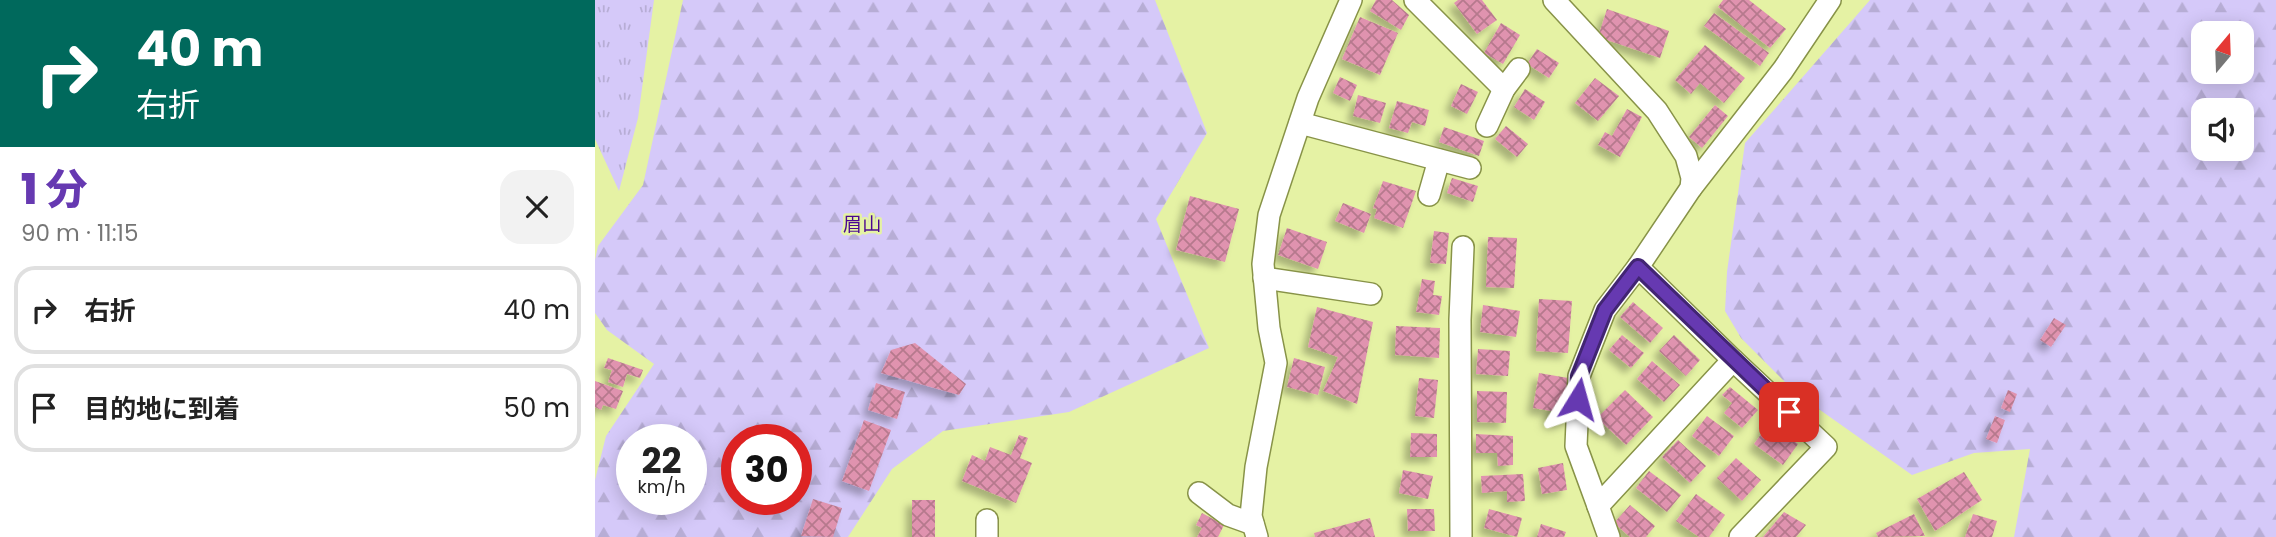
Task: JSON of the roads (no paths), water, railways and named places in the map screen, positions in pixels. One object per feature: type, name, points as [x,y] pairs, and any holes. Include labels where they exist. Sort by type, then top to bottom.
[{"type":"street","points":[[1255,531],[1251,516],[1256,467],[1276,363],[1269,328],[1263,264],[1269,215],[1308,98],[1352,0]]},
{"type":"street","points":[[1415,0],[1504,89]]},
{"type":"street","points":[[1554,0],[1657,111],[1686,156],[1692,178],[1691,188]]},
{"type":"street","points":[[1609,537],[1576,446],[1579,376],[1605,310],[1638,267],[1691,188],[1783,70],[1830,0]]},
{"type":"street","points":[[1487,126],[1504,89],[1519,69]]},
{"type":"street","points":[[1300,123],[1470,169]]},
{"type":"street","points":[[1429,195],[1439,160]]},
{"type":"street","points":[[1461,537],[1460,320],[1463,247]]},
{"type":"street","points":[[1638,267],[1826,446],[1740,537]]},
{"type":"street","points":[[1264,278],[1371,294]]},
{"type":"street","points":[[1598,506],[1733,360]]},
{"type":"street","points":[[1199,493],[1255,531]]},
{"type":"park label","name":"眉山","points":[[862,224]]}]
